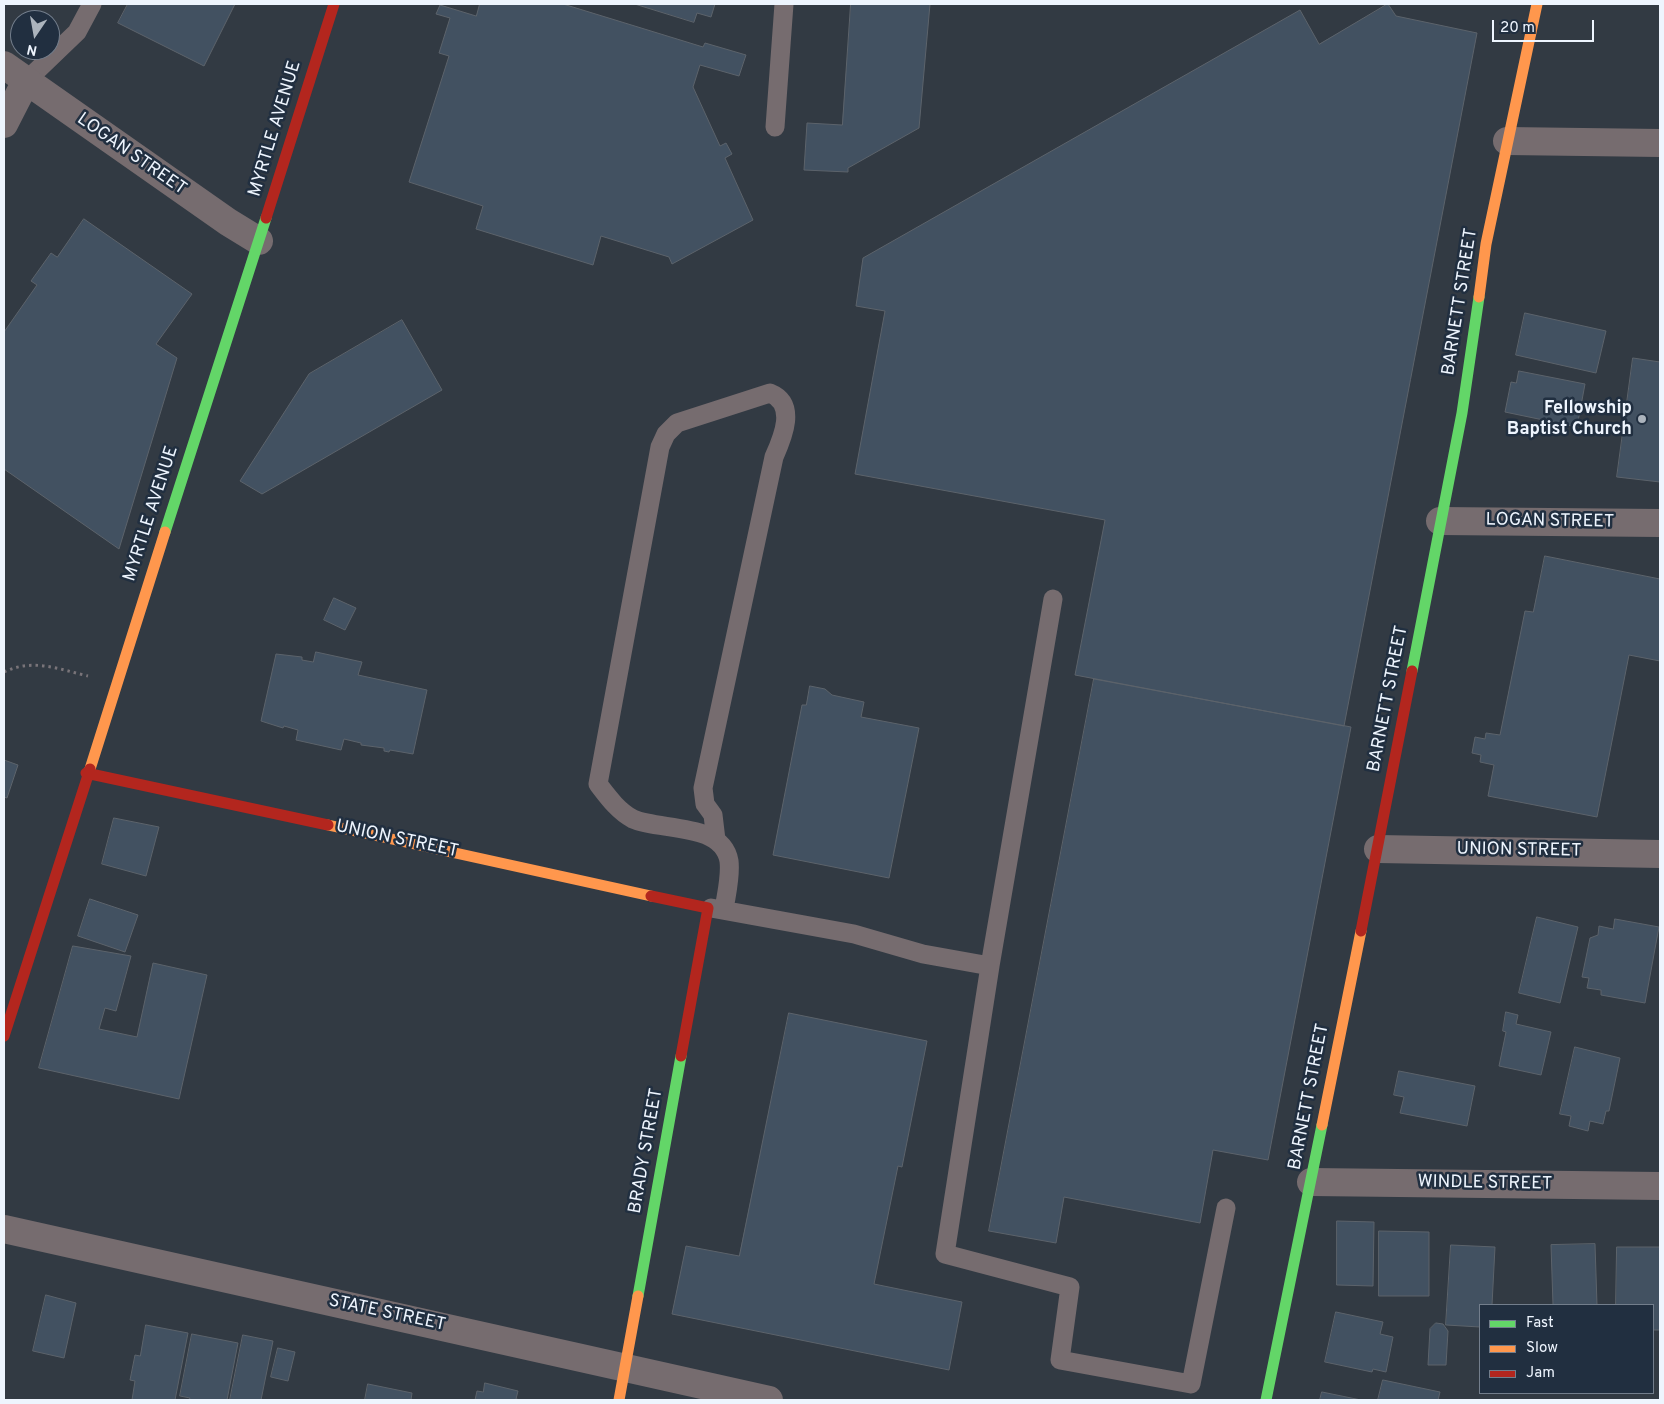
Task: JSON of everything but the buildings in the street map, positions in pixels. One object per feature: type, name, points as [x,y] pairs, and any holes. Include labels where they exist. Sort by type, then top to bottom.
[{"type":"street","name":"MYRTLE AVENUE","points":[[4,1036],[86,773],[117,682],[334,4]]},
{"type":"street","name":"BARNETT STREET","points":[[1266,1400],[1378,849],[1462,413],[1486,244],[1537,4]]},
{"type":"street","name":"LOGAN STREET","points":[[4,65],[228,222],[259,241]]},
{"type":"street","points":[[4,124],[26,81]]},
{"type":"street","points":[[1508,141],[1660,143]]},
{"type":"street","name":"LOGAN STREET","points":[[1440,521],[1660,523]]},
{"type":"street","name":"UNION STREET","points":[[86,773],[716,909]]},
{"type":"street","name":"UNION STREET","points":[[1378,849],[1660,854]]},
{"type":"street","name":"BRADY STREET","points":[[619,1400],[716,909]]},
{"type":"street","name":"WINDLE STREET","points":[[1311,1182],[1660,1186]]},
{"type":"street","name":"STATE STREET","points":[[4,1229],[769,1400]]},
{"type":"lane","points":[[26,81],[77,32],[92,4]]},
{"type":"lane","points":[[775,127],[784,4]]},
{"type":"lane","points":[[716,840],[713,816],[705,804],[703,788],[774,457],[786,423],[783,402],[779,396],[770,393],[677,423],[666,434],[660,447],[598,784],[616,806],[635,820],[697,832],[716,840],[725,850],[729,860],[716,909],[854,934],[923,954],[990,966]]},
{"type":"lane","points":[[1052,599],[990,966],[945,1254],[1070,1287],[1060,1360],[1191,1384],[1226,1208]]},
{"type":"path","points":[[4,671],[23,664],[47,665],[117,682]]},
{"type":"traffic: fast","points":[[165,532],[266,218]]},
{"type":"traffic: fast","points":[[1412,671],[1462,413],[1479,297]]},
{"type":"traffic: fast","points":[[638,1296],[681,1056]]},
{"type":"traffic: fast","points":[[1266,1400],[1322,1125]]},
{"type":"traffic: slow","points":[[1479,297],[1486,244],[1537,4]]},
{"type":"traffic: slow","points":[[90,769],[165,532]]},
{"type":"traffic: slow","points":[[328,825],[651,896]]},
{"type":"traffic: slow","points":[[1322,1125],[1361,931]]},
{"type":"traffic: slow","points":[[619,1400],[638,1296]]},
{"type":"traffic: jam","points":[[266,218],[334,4]]},
{"type":"traffic: jam","points":[[1361,931],[1412,671]]},
{"type":"traffic: jam","points":[[4,1036],[90,769]]},
{"type":"traffic: jam","points":[[86,773],[328,825]]},
{"type":"traffic: jam","points":[[651,896],[708,908],[681,1056]]},
{"type":"place","name":"Fellowship Baptist Church","points":[[1642,419]]}]
